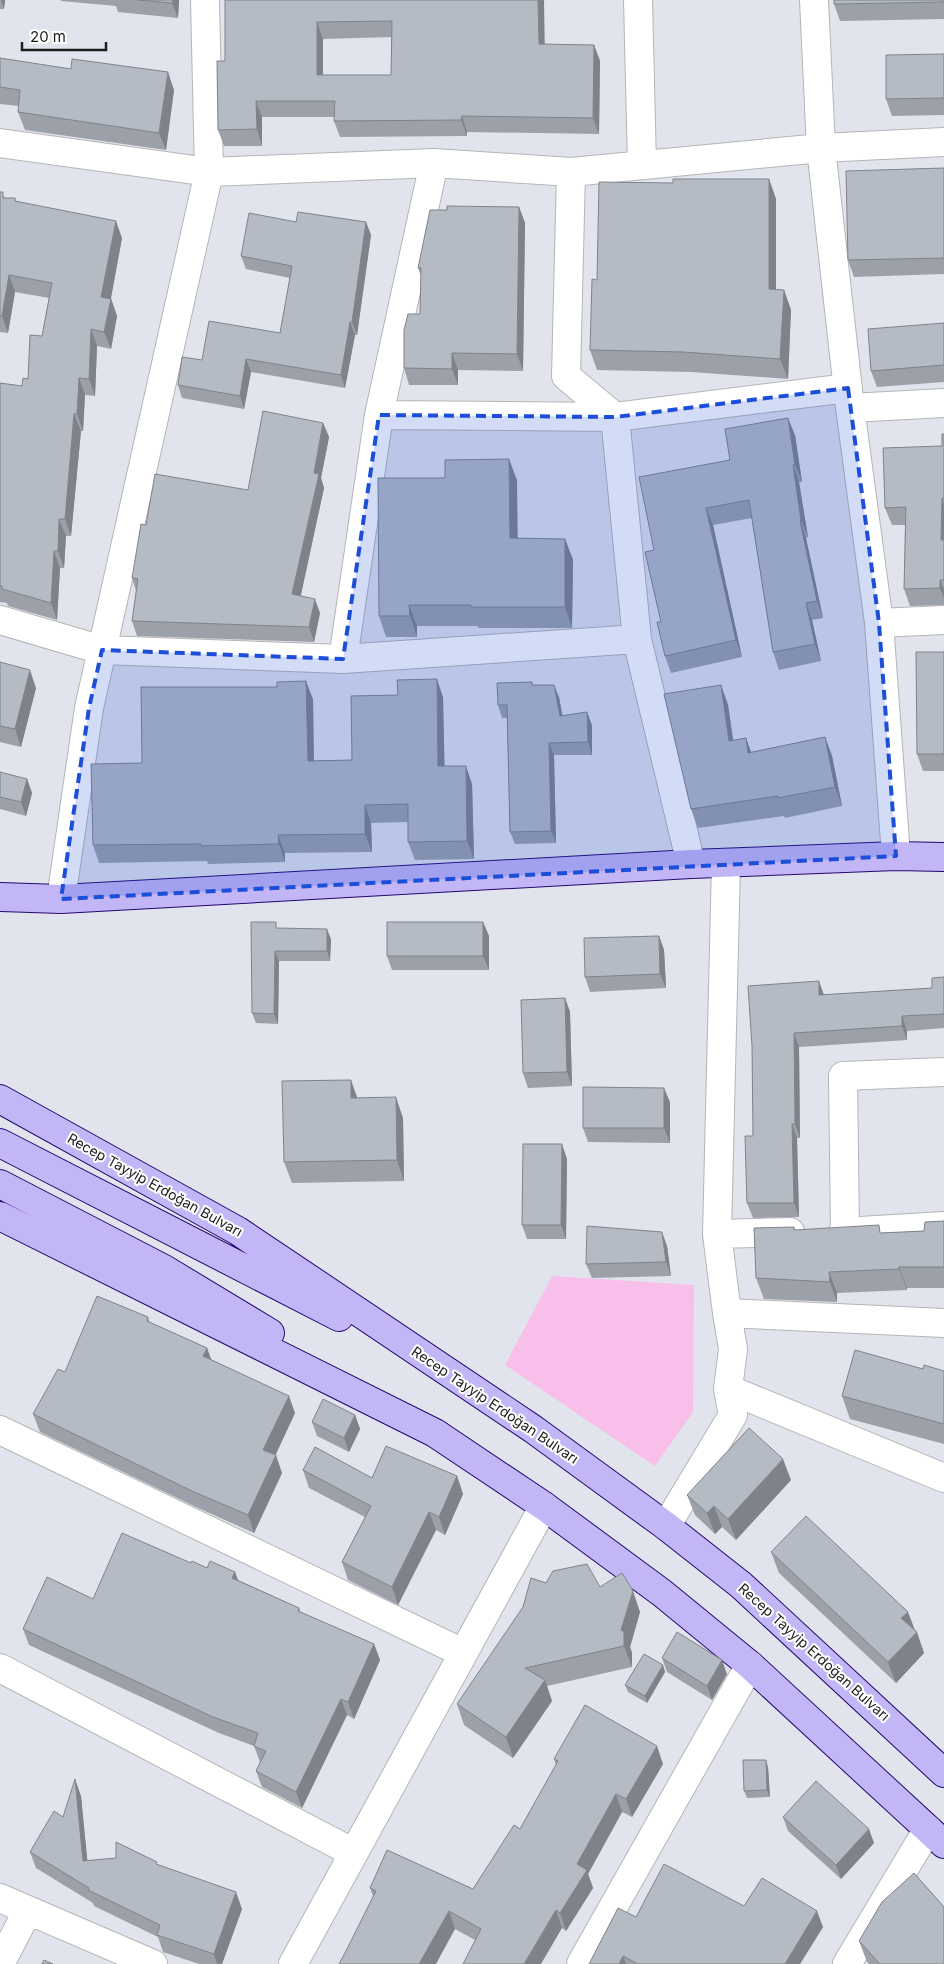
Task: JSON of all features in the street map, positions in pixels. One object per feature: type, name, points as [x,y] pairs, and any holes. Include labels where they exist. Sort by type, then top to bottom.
[{"type":"main road","points":[[0,897],[61,899],[691,864],[896,856],[944,857]]},
{"type":"main road","name":"Recep Tayyip Erdoğan Bulvarı","points":[[0,1099],[238,1231],[533,1429],[666,1526],[741,1585],[941,1762]]},
{"type":"main road","points":[[0,1143],[364,1330],[533,1429]]},
{"type":"main road","points":[[0,1184],[164,1269],[435,1434],[544,1506],[662,1593],[750,1664],[936,1837]]},
{"type":"main road","points":[[0,1216],[435,1434]]},
{"type":"street","points":[[61,899],[89,708],[209,172],[206,0]]},
{"type":"street","points":[[638,0],[642,165]]},
{"type":"street","points":[[814,0],[821,148],[849,398],[879,623],[896,856]]},
{"type":"street","points":[[0,143],[209,172],[434,163],[571,172],[821,148],[944,142]]},
{"type":"street","points":[[344,659],[379,415],[434,163]]},
{"type":"street","points":[[571,172],[566,376],[615,417],[636,639],[691,864]]},
{"type":"street","points":[[379,415],[615,417],[849,398],[944,403]]},
{"type":"street","points":[[0,620],[102,650],[344,659],[636,639]]},
{"type":"street","points":[[879,623],[944,620]]},
{"type":"street","points":[[666,1526],[734,1415],[728,1390],[734,1349],[727,1313],[717,1234],[726,864]]},
{"type":"street","points":[[845,1232],[842,1076],[944,1072]]},
{"type":"street","points":[[717,1234],[845,1232],[944,1226]]},
{"type":"street","points":[[727,1313],[944,1323]]},
{"type":"street","points":[[728,1390],[944,1478]]},
{"type":"street","points":[[0,1430],[463,1653]]},
{"type":"street","points":[[293,1964],[544,1506]]},
{"type":"street","points":[[581,1964],[750,1664]]},
{"type":"street","points":[[0,1668],[354,1854]]},
{"type":"street","points":[[847,1964],[936,1837]]},
{"type":"street","points":[[0,1898],[153,1964]]},
{"type":"street","points":[[0,1964],[28,1910]]},
{"type":"highlighted area","points":[[848,388],[879,623],[896,856],[61,899],[89,708],[102,650],[343,659],[379,415],[615,417]]},
{"type":"shaded area","points":[[552,1276],[694,1285],[693,1412],[655,1466],[505,1365]]},
{"type":"building","points":[[138,0],[173,0],[172,3]]},
{"type":"building","points":[[225,0],[538,0],[539,44],[594,45],[593,118],[462,116],[461,120],[334,121],[335,101],[256,101],[257,129],[218,130],[217,61],[225,61]],"holes":[[[392,21],[391,75],[317,75],[317,22]]]},
{"type":"building","points":[[834,0],[944,0],[944,2],[834,4]]},
{"type":"building","points":[[944,54],[944,98],[886,99],[886,55]]},
{"type":"building","points":[[0,58],[71,69],[72,59],[168,72],[159,133],[18,112],[20,90],[0,87]]},
{"type":"building","points":[[944,168],[944,258],[848,260],[846,171]]},
{"type":"building","points":[[673,179],[769,179],[769,289],[784,290],[780,359],[683,352],[590,350],[592,279],[597,280],[599,182],[673,183]]},
{"type":"building","points":[[0,192],[3,192],[3,198],[15,198],[15,201],[116,221],[101,297],[111,299],[104,332],[91,329],[89,379],[79,378],[77,414],[74,414],[65,519],[59,519],[58,551],[54,551],[51,603],[2,589],[2,586],[0,586],[0,383],[22,386],[23,378],[28,379],[30,335],[42,336],[52,283],[9,275],[2,316],[0,316]]},
{"type":"building","points":[[447,206],[519,207],[517,354],[452,353],[452,369],[404,368],[404,330],[408,314],[420,314],[421,268],[418,268],[430,210],[447,210]]},
{"type":"building","points":[[298,212],[366,222],[352,322],[350,322],[341,375],[246,359],[240,396],[178,385],[182,357],[202,360],[209,321],[280,333],[292,266],[241,256],[249,213],[296,222]]},
{"type":"building","points":[[944,323],[944,365],[871,371],[868,329]]},
{"type":"building","points":[[263,411],[323,423],[314,473],[319,474],[292,594],[315,599],[309,627],[132,621],[138,579],[132,578],[141,524],[146,525],[155,474],[248,490]]},
{"type":"building","points":[[788,418],[795,465],[793,465],[800,521],[817,601],[806,603],[815,644],[773,652],[749,500],[706,508],[736,640],[665,656],[657,622],[661,622],[645,552],[654,550],[639,477],[730,460],[725,429]]},
{"type":"building","points":[[942,434],[944,434],[944,498],[942,498],[941,540],[944,540],[944,580],[940,580],[940,588],[904,589],[906,507],[885,508],[883,448],[942,446]]},
{"type":"building","points":[[509,459],[510,538],[565,539],[565,607],[409,605],[410,616],[379,616],[378,478],[445,478],[445,460]]},
{"type":"building","points":[[916,652],[944,652],[944,754],[917,754]]},
{"type":"building","points":[[0,662],[30,670],[15,729],[0,726]]},
{"type":"building","points":[[437,679],[438,766],[466,766],[467,841],[408,842],[408,804],[365,805],[365,834],[278,835],[279,844],[201,846],[201,844],[93,845],[91,764],[142,763],[141,687],[277,687],[277,682],[306,681],[308,761],[352,760],[351,696],[398,695],[397,680]]},
{"type":"building","points":[[532,682],[532,685],[554,685],[560,716],[587,712],[588,742],[549,743],[551,831],[510,832],[507,705],[498,705],[497,683]]},
{"type":"building","points":[[721,685],[729,741],[746,738],[748,753],[825,737],[835,787],[778,798],[778,796],[691,809],[664,694]]},
{"type":"building","points":[[0,772],[27,779],[21,802],[0,797]]},
{"type":"building","points":[[251,922],[276,922],[276,928],[327,929],[327,951],[275,951],[274,1014],[252,1013]]},
{"type":"building","points":[[387,922],[483,922],[483,956],[387,956]]},
{"type":"building","points":[[659,936],[660,974],[585,977],[584,938]]},
{"type":"building","points":[[944,977],[944,1014],[902,1016],[902,1026],[794,1033],[795,1124],[792,1124],[794,1203],[747,1203],[745,1136],[753,1136],[752,1046],[748,986],[819,981],[819,995],[932,988],[932,978]]},
{"type":"building","points":[[565,998],[567,1072],[523,1073],[521,1000]]},
{"type":"building","points":[[351,1080],[351,1098],[396,1097],[397,1160],[284,1162],[282,1081]]},
{"type":"building","points":[[583,1087],[664,1088],[664,1128],[583,1128]]},
{"type":"building","points":[[523,1144],[562,1144],[561,1225],[522,1225]]},
{"type":"building","points":[[944,1221],[944,1267],[899,1267],[899,1269],[829,1272],[830,1282],[756,1278],[754,1228],[794,1227],[794,1230],[879,1225],[880,1233],[924,1231],[925,1222]]},
{"type":"building","points":[[587,1226],[662,1232],[666,1262],[586,1264]]},
{"type":"building","points":[[97,1296],[148,1317],[147,1321],[207,1348],[203,1356],[289,1396],[263,1450],[276,1455],[248,1515],[192,1491],[33,1414],[58,1369],[65,1372]]},
{"type":"building","points":[[855,1350],[923,1369],[924,1365],[944,1371],[944,1424],[842,1396]]},
{"type":"building","points":[[323,1399],[355,1415],[344,1438],[312,1422]]},
{"type":"building","points":[[749,1428],[783,1459],[728,1519],[714,1506],[707,1513],[687,1495]]},
{"type":"building","points":[[386,1446],[457,1476],[439,1517],[429,1512],[392,1587],[342,1562],[371,1506],[303,1470],[315,1447],[372,1478]]},
{"type":"building","points":[[806,1516],[908,1612],[901,1618],[917,1632],[888,1662],[771,1552]]},
{"type":"building","points":[[122,1533],[191,1563],[192,1561],[207,1568],[210,1561],[235,1572],[232,1578],[299,1608],[298,1611],[374,1644],[348,1702],[341,1699],[296,1792],[256,1771],[266,1751],[254,1746],[258,1733],[213,1717],[23,1629],[47,1577],[93,1599]]},
{"type":"building","points":[[587,1564],[600,1587],[622,1573],[633,1591],[621,1630],[624,1632],[624,1646],[525,1668],[545,1680],[506,1737],[457,1704],[523,1607],[531,1578],[546,1583],[553,1571]]},
{"type":"building","points":[[677,1632],[722,1660],[707,1686],[662,1658]]},
{"type":"building","points":[[644,1654],[663,1665],[645,1696],[625,1685]]},
{"type":"building","points":[[585,1705],[657,1746],[626,1799],[616,1794],[577,1864],[587,1870],[560,1913],[556,1910],[524,1964],[463,1964],[481,1929],[449,1911],[419,1964],[339,1964],[376,1891],[370,1888],[387,1850],[473,1889],[514,1825],[520,1829],[558,1761],[554,1759]]},
{"type":"building","points":[[743,1760],[766,1760],[767,1790],[744,1791]]},
{"type":"building","points":[[75,1779],[83,1861],[116,1858],[116,1842],[157,1862],[156,1864],[236,1892],[214,1954],[157,1935],[160,1925],[88,1890],[89,1888],[30,1852],[54,1811],[63,1817]]},
{"type":"building","points":[[816,1781],[869,1829],[836,1865],[783,1817]]},
{"type":"building","points":[[664,1864],[744,1906],[762,1878],[817,1911],[785,1964],[638,1964],[623,1956],[619,1964],[589,1964],[618,1908],[636,1917]]},
{"type":"building","points":[[914,1873],[944,1907],[944,1964],[880,1964],[859,1941],[882,1902]]},
{"type":"building","points":[[44,1960],[53,1964],[42,1964]]}]
